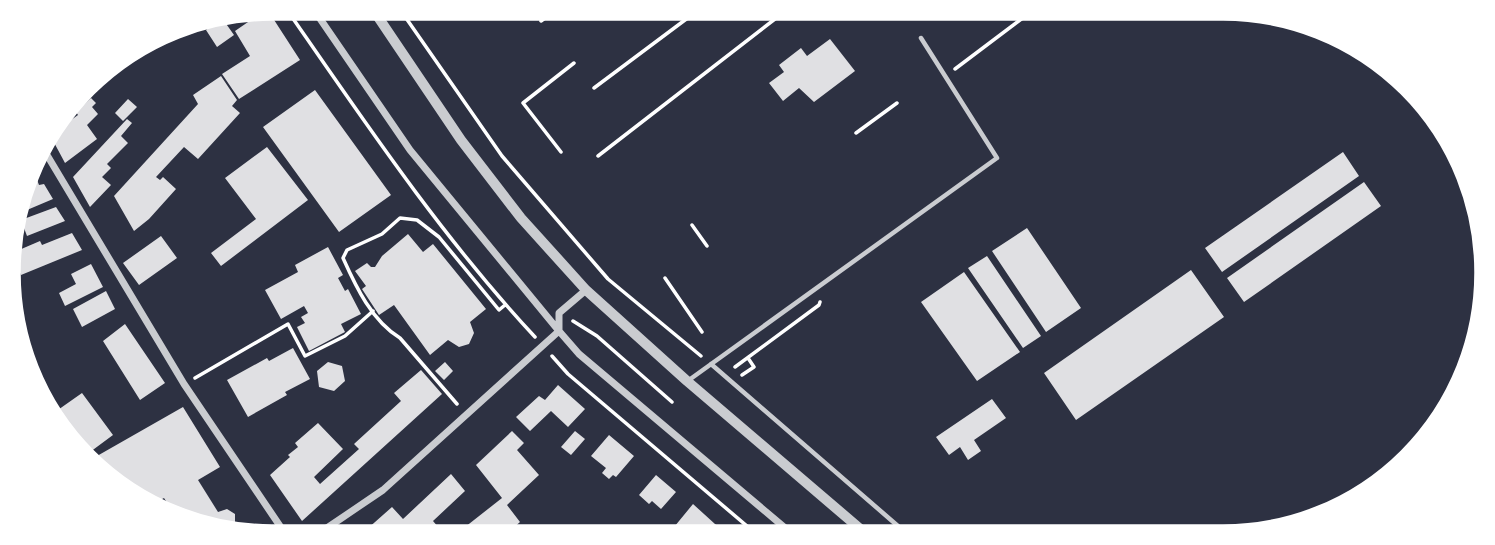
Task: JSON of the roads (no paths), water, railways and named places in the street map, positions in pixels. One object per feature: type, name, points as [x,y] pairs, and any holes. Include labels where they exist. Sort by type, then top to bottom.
[{"type":"street","points":[[320,19],[410,150],[579,354],[783,526]]},
{"type":"street","points":[[379,19],[461,140],[521,218],[586,290],[687,381],[857,526]]},
{"type":"street","points":[[47,156],[184,384],[280,526]]},
{"type":"street","points":[[330,526],[383,490],[559,331],[559,313],[586,290]]},
{"type":"lane","points":[[687,381],[997,158],[920,38]]},
{"type":"lane","points":[[710,364],[898,526]]}]
